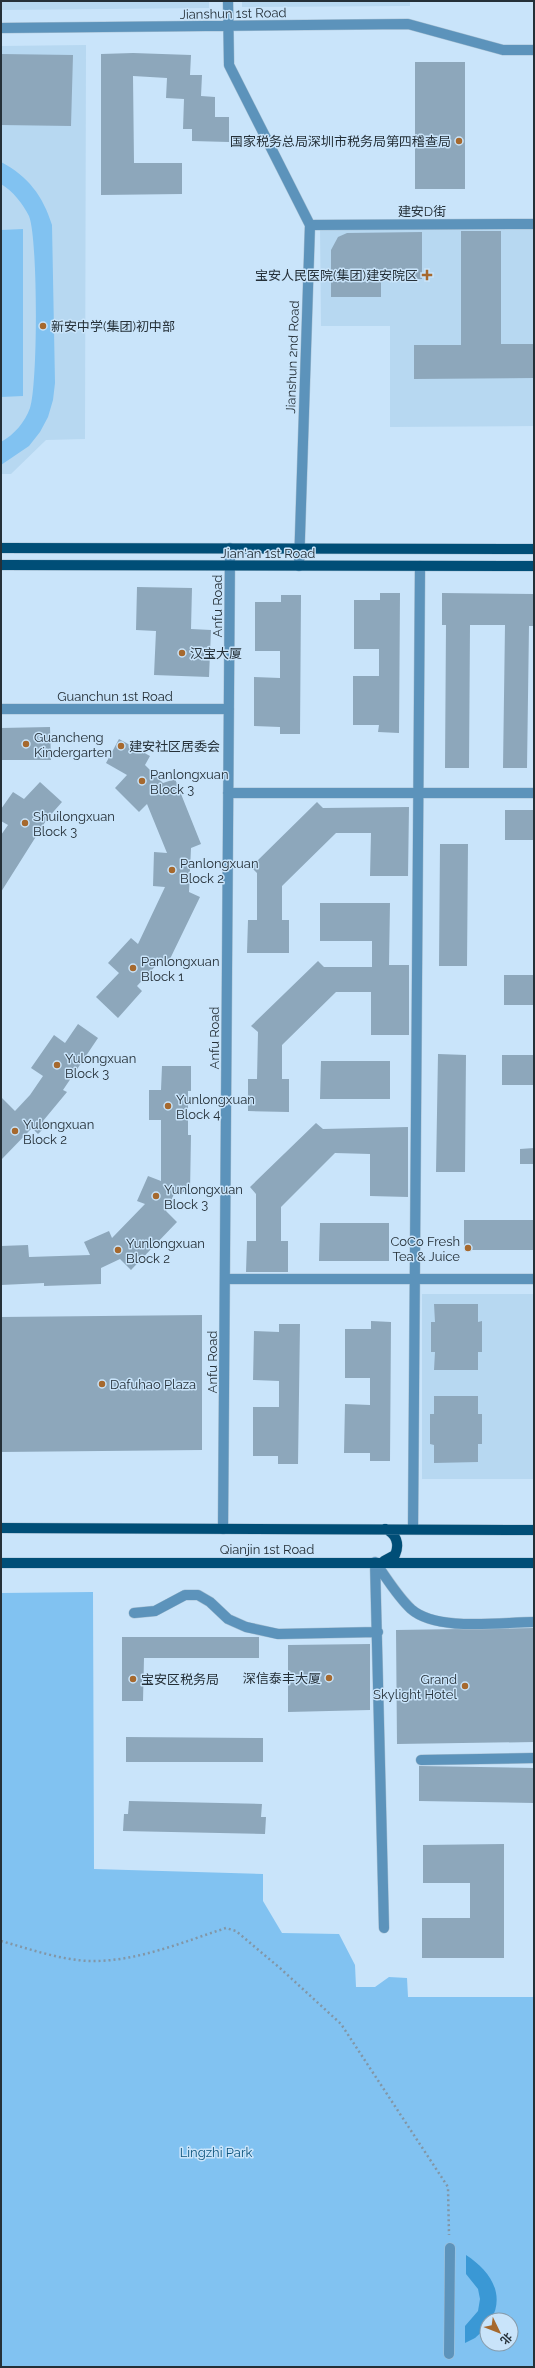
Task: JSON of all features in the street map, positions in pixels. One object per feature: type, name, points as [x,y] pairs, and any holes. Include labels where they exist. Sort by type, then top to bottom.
[{"type":"main road","name":"Jian'an 1st Road","points":[[1,548],[534,549]]},
{"type":"main road","name":"Jian'an 1st Road","points":[[1,565],[534,566]]},
{"type":"main road","name":"Qianjin 1st Road","points":[[1,1528],[534,1530]]},
{"type":"main road","points":[[378,1562],[395,1555],[398,1544],[393,1534],[385,1529]]},
{"type":"main road","name":"Qianjin 1st Road","points":[[1,1563],[534,1563]]},
{"type":"street","name":"Jianshun 2nd Road","points":[[228,1],[229,65],[310,225],[299,566]]},
{"type":"street","name":"Jianshun 1st Road","points":[[1,28],[408,24],[503,50],[534,50]]},
{"type":"street","name":"建安D街","points":[[310,225],[534,224]]},
{"type":"street","name":"Anfu Road","points":[[224,1529],[230,548]]},
{"type":"street","points":[[413,1530],[420,566]]},
{"type":"street","name":"Guanchun 1st Road","points":[[1,709],[229,709]]},
{"type":"street","points":[[228,793],[534,793]]},
{"type":"street","points":[[225,1279],[534,1279]]},
{"type":"street","points":[[378,1562],[411,1609],[428,1619],[450,1623],[534,1622]]},
{"type":"street","points":[[378,1562],[384,1928]]},
{"type":"street","points":[[134,1613],[155,1612],[185,1595],[198,1595],[210,1602],[228,1618],[246,1627],[272,1633],[378,1632]]},
{"type":"street","points":[[421,1760],[534,1758]]},
{"type":"street","points":[[449,2354],[450,2248]]},
{"type":"path","points":[[1,1941],[42,1953],[90,1961],[126,1957],[166,1948],[226,1928],[236,1931],[281,1969],[341,2024],[448,2187],[450,2248]]},
{"type":"shaded area","points":[[1,1],[209,1],[209,8],[1,10]]},
{"type":"shaded area","points":[[242,1],[410,1],[410,6],[242,7]]},
{"type":"shaded area","name":"新安中学(集团)初中部","points":[[86,45],[85,439],[46,440],[11,474],[1,474],[1,46]]},
{"type":"shaded area","name":"宝安人民医院(集团)建安院区","points":[[534,223],[534,426],[390,427],[390,326],[321,326],[320,225]]},
{"type":"shaded area","points":[[422,1294],[534,1294],[534,1479],[422,1479]]},
{"type":"shaded area","points":[[466,2255],[488,2275],[493,2283],[497,2301],[494,2312],[479,2312],[479,2334],[465,2343],[465,2326],[478,2311],[480,2299],[478,2289],[466,2274]]},
{"type":"green space","points":[[1,162],[27,180],[44,205],[52,225],[55,383],[53,400],[48,417],[40,432],[29,446],[1,465],[1,442],[18,428],[30,408],[33,394],[36,312],[34,252],[29,216],[24,207],[10,190],[1,184]]},
{"type":"green space","points":[[23,229],[23,396],[1,397],[1,230]]},
{"type":"green space","name":"Lingzhi Park","points":[[93,1592],[94,1869],[263,1874],[263,1901],[282,1933],[339,1934],[355,1965],[356,1987],[375,1987],[389,1977],[407,1978],[408,1997],[534,1997],[534,2367],[1,2367],[1,1593]]},
{"type":"building","points":[[133,53],[191,55],[190,75],[202,75],[201,96],[215,97],[215,117],[229,117],[229,142],[192,141],[192,129],[183,129],[184,99],[166,98],[167,78],[133,76],[134,163],[182,163],[182,194],[101,195],[101,54]]},
{"type":"building","points":[[1,54],[73,55],[71,126],[1,125]]},
{"type":"building","points":[[415,62],[465,62],[465,189],[415,189]]},
{"type":"building","points":[[461,231],[501,231],[501,344],[534,344],[534,378],[414,379],[414,345],[461,345]]},
{"type":"building","points":[[422,232],[422,279],[381,280],[381,297],[331,297],[331,250],[338,237],[347,233]]},
{"type":"building","name":"汉宝大厦","points":[[137,587],[192,588],[191,629],[211,630],[209,677],[154,675],[156,631],[136,630]]},
{"type":"building","points":[[380,593],[400,593],[399,733],[378,732],[379,725],[353,725],[353,676],[379,676],[379,649],[354,649],[354,600],[380,600]]},
{"type":"building","points":[[442,593],[534,594],[534,626],[529,626],[527,768],[503,768],[505,625],[470,625],[469,768],[445,768],[446,625],[442,625]]},
{"type":"building","points":[[281,595],[301,595],[300,734],[280,734],[280,727],[254,726],[254,677],[280,678],[280,651],[255,651],[255,602],[281,602]]},
{"type":"building","name":"Guancheng Kindergarten","points":[[50,727],[51,760],[1,760],[1,728]]},
{"type":"building","points":[[119,739],[150,756],[145,765],[163,783],[175,779],[201,844],[191,848],[189,892],[200,897],[168,963],[161,960],[137,986],[142,991],[118,1018],[96,997],[119,973],[108,963],[131,938],[138,944],[165,887],[153,886],[154,852],[167,853],[147,804],[139,812],[115,788],[127,775],[106,763]]},
{"type":"building","name":"Shuilongxuan Block 3","points":[[40,782],[62,802],[47,819],[1,892],[1,835],[8,825],[1,821],[1,809],[13,792],[24,799]]},
{"type":"building","points":[[317,802],[323,808],[409,807],[408,876],[370,876],[371,833],[336,833],[282,886],[282,920],[289,920],[289,953],[247,953],[248,920],[257,920],[257,873],[251,867]]},
{"type":"building","points":[[505,810],[534,810],[534,840],[505,840]]},
{"type":"building","points":[[440,844],[468,844],[467,966],[439,966]]},
{"type":"building","points":[[320,903],[390,903],[389,965],[409,965],[409,1035],[371,1035],[371,992],[336,992],[282,1045],[282,1079],[289,1079],[289,1112],[248,1111],[248,1079],[257,1079],[258,1032],[251,1026],[318,961],[324,967],[372,967],[372,941],[320,941]]},
{"type":"building","points":[[504,975],[534,975],[534,1005],[504,1005]]},
{"type":"building","name":"Yulongxuan Block 3","points":[[78,1024],[98,1038],[63,1090],[67,1092],[43,1121],[47,1125],[38,1134],[32,1128],[1,1160],[1,1097],[15,1111],[30,1095],[43,1076],[31,1068],[54,1035],[65,1043]]},
{"type":"building","points":[[438,1054],[466,1055],[465,1172],[436,1172]]},
{"type":"building","points":[[502,1055],[534,1055],[534,1085],[502,1085]]},
{"type":"building","points":[[321,1061],[390,1061],[390,1099],[320,1099]]},
{"type":"building","points":[[162,1066],[191,1066],[191,1091],[188,1091],[188,1135],[191,1135],[190,1192],[175,1192],[166,1211],[177,1222],[131,1270],[120,1259],[101,1268],[101,1284],[44,1286],[44,1283],[1,1285],[1,1246],[28,1245],[29,1257],[90,1255],[84,1242],[109,1231],[112,1238],[145,1204],[137,1201],[148,1176],[161,1181],[161,1120],[149,1120],[149,1090],[161,1090]]},
{"type":"building","points":[[316,1123],[323,1129],[408,1127],[408,1197],[370,1196],[370,1154],[335,1153],[281,1207],[281,1241],[288,1241],[288,1272],[246,1272],[247,1241],[256,1241],[256,1194],[250,1187]]},
{"type":"building","points":[[534,1148],[534,1164],[520,1164],[520,1149]]},
{"type":"building","points":[[464,1220],[534,1220],[534,1250],[464,1250]]},
{"type":"building","points":[[320,1223],[389,1223],[389,1261],[319,1261]]},
{"type":"building","points":[[434,1304],[478,1304],[478,1322],[482,1321],[482,1352],[478,1352],[478,1370],[434,1370],[435,1352],[431,1352],[431,1322],[435,1322]]},
{"type":"building","name":"Dafuhao Plaza","points":[[202,1315],[202,1450],[1,1452],[1,1317]]},
{"type":"building","points":[[371,1321],[391,1322],[390,1461],[370,1461],[370,1453],[344,1453],[345,1404],[370,1405],[370,1378],[345,1378],[345,1329],[371,1329]]},
{"type":"building","points":[[279,1324],[300,1324],[298,1464],[278,1464],[278,1456],[253,1456],[253,1407],[279,1407],[279,1381],[253,1380],[254,1331],[279,1332]]},
{"type":"building","points":[[434,1396],[478,1396],[478,1414],[482,1414],[482,1444],[478,1444],[478,1462],[434,1463],[434,1445],[430,1444],[430,1414],[434,1414]]},
{"type":"building","name":"Grand Skylight Hotel","points":[[534,1628],[534,1742],[397,1744],[396,1630]]},
{"type":"building","name":"宝安区税务局","points":[[122,1637],[259,1637],[259,1658],[144,1658],[143,1701],[122,1701]]},
{"type":"building","name":"深信泰丰大厦","points":[[370,1644],[370,1710],[288,1712],[288,1645]]},
{"type":"building","points":[[126,1737],[263,1738],[263,1762],[126,1762]]},
{"type":"building","points":[[419,1766],[534,1768],[534,1803],[419,1801]]},
{"type":"building","points":[[129,1801],[262,1804],[261,1817],[266,1817],[265,1834],[123,1831],[124,1814],[128,1814]]},
{"type":"building","points":[[504,1844],[504,1958],[422,1958],[422,1918],[470,1918],[470,1883],[423,1883],[423,1845]]},
{"type":"place","name":"国家税务总局深圳市税务局第四稽查局","points":[[459,141]]},
{"type":"place","name":"宝安人民医院(集团)建安院区","points":[[427,275]]},
{"type":"place","name":"新安中学(集团)初中部","points":[[43,326]]},
{"type":"place","name":"汉宝大厦","points":[[182,653]]},
{"type":"place","name":"Guancheng Kindergarten","points":[[26,744]]},
{"type":"place","name":"建安社区居委会","points":[[121,746]]},
{"type":"place","name":"Panlongxuan Block 3","points":[[142,781]]},
{"type":"place","name":"Shuilongxuan Block 3","points":[[25,823]]},
{"type":"place","name":"Panlongxuan Block 2","points":[[172,870]]},
{"type":"place","name":"Panlongxuan Block 1","points":[[133,968]]},
{"type":"place","name":"Yulongxuan Block 3","points":[[57,1065]]},
{"type":"place","name":"Yunlongxuan Block 4","points":[[168,1106]]},
{"type":"place","name":"Yulongxuan Block 2","points":[[15,1131]]},
{"type":"place","name":"Yunlongxuan Block 3","points":[[156,1196]]},
{"type":"place","name":"CoCo Fresh Tea & Juice","points":[[468,1248]]},
{"type":"place","name":"Yunlongxuan Block 2","points":[[118,1250]]},
{"type":"place","name":"Dafuhao Plaza","points":[[102,1384]]},
{"type":"place","name":"深信泰丰大厦","points":[[329,1678]]},
{"type":"place","name":"宝安区税务局","points":[[133,1679]]},
{"type":"place","name":"Grand Skylight Hotel","points":[[465,1686]]}]
